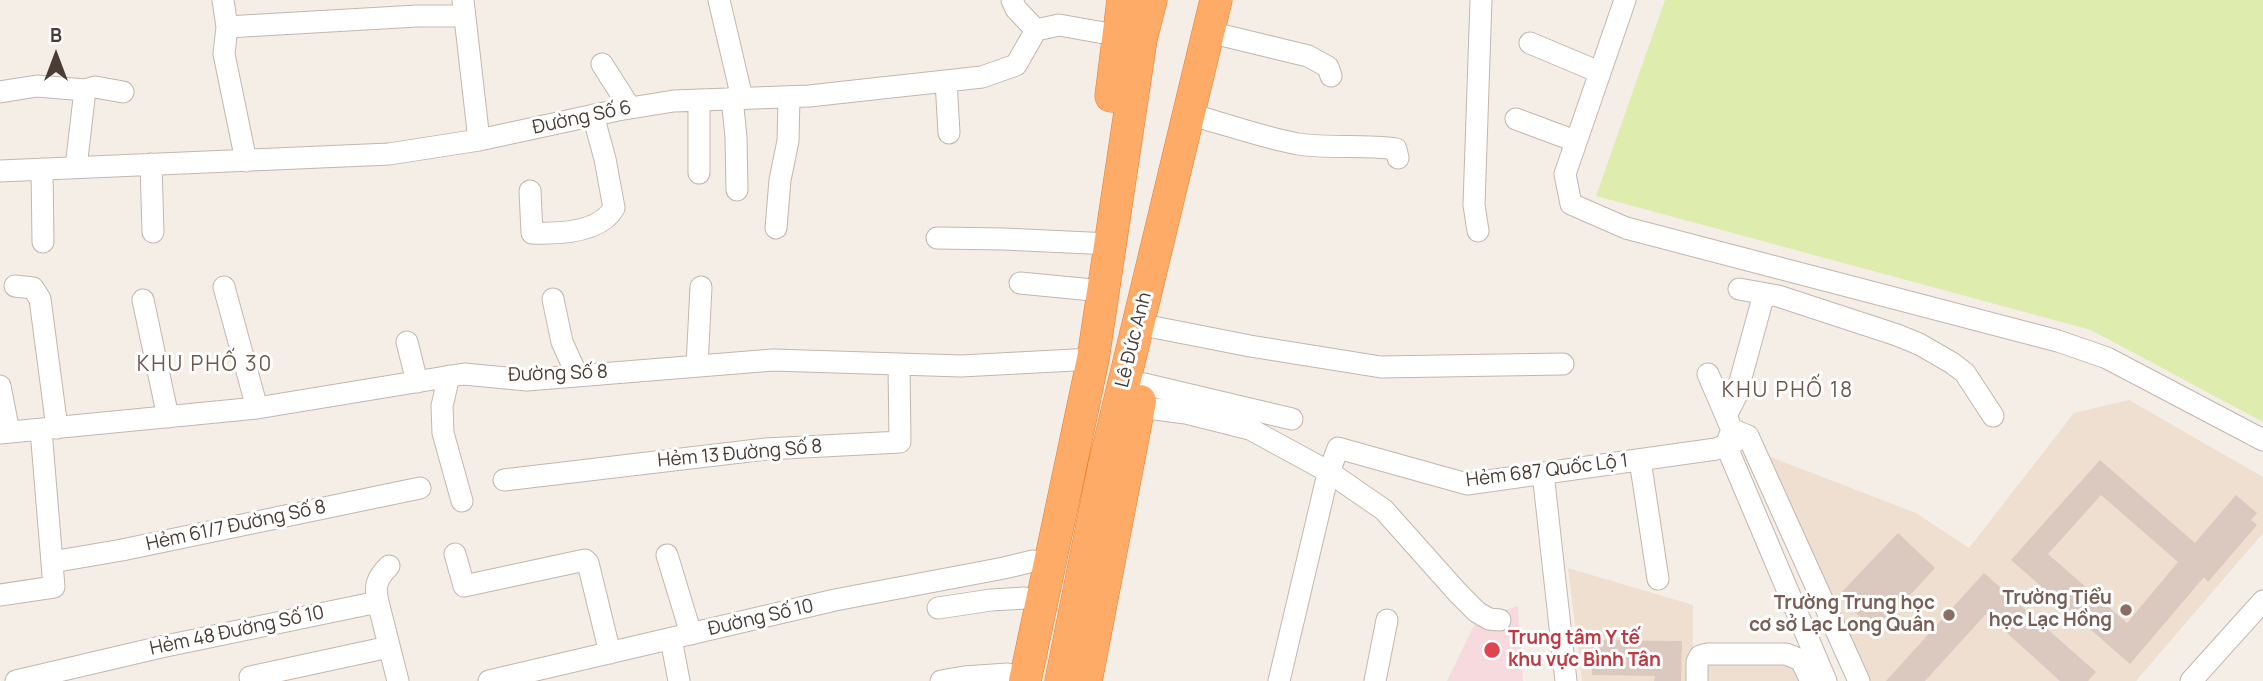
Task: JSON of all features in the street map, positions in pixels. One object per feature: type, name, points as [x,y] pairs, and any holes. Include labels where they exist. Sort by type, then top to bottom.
[{"type":"highway","name":"Lê Đức Anh","points":[[1014,679],[1085,359],[1096,291],[1129,38],[1123,0]]},
{"type":"highway","name":"Lê Đức Anh","points":[[1129,38],[1151,0]]},
{"type":"highway","name":"Lê Đức Anh","points":[[1061,681],[1104,466],[1216,0]]},
{"type":"highway","name":"Lê Đức Anh","points":[[1086,681],[1142,396],[1138,324]]},
{"type":"highway","name":"Lê Đức Anh","points":[[1014,679],[1033,561],[1085,359]]},
{"type":"street","points":[[223,0],[227,27],[224,54],[246,161]]},
{"type":"street","points":[[719,0],[737,98],[737,190]]},
{"type":"street","points":[[1012,0],[1016,9],[1035,30],[1059,25],[1129,38]]},
{"type":"street","points":[[1478,231],[1474,205],[1481,0]]},
{"type":"street","points":[[1625,0],[1565,174],[1571,204],[1626,228],[2059,341],[2107,358],[2263,440]]},
{"type":"street","points":[[227,27],[417,8],[463,8],[479,140]]},
{"type":"street","name":"Đường Số 6","points":[[0,170],[389,154],[479,140],[674,101],[789,97],[982,77],[1016,65],[1035,30]]},
{"type":"street","points":[[1209,32],[1308,56],[1328,67],[1331,76]]},
{"type":"street","points":[[1530,43],[1599,72]]},
{"type":"street","points":[[602,64],[630,108]]},
{"type":"street","points":[[946,81],[949,132]]},
{"type":"street","points":[[0,92],[37,86],[85,90],[95,87],[123,92]]},
{"type":"street","points":[[76,167],[85,90]]},
{"type":"street","points":[[776,228],[780,180],[788,141],[789,97]]},
{"type":"street","points":[[699,100],[699,173]]},
{"type":"street","points":[[1187,114],[1298,144],[1396,149],[1398,158]]},
{"type":"street","points":[[530,191],[532,233],[579,229],[609,217],[614,208],[605,159],[593,116]]},
{"type":"street","points":[[1516,119],[1575,141]]},
{"type":"street","points":[[151,164],[153,232]]},
{"type":"street","points":[[41,169],[43,242]]},
{"type":"street","points":[[937,238],[1101,244]]},
{"type":"street","points":[[1020,283],[1096,291]]},
{"type":"street","points":[[0,595],[54,587],[49,429],[40,299],[33,288],[15,286]]},
{"type":"street","points":[[223,287],[257,408]]},
{"type":"street","points":[[697,366],[701,287]]},
{"type":"street","points":[[1739,289],[1801,303],[1919,344],[1965,373],[1993,415]]},
{"type":"street","points":[[1764,293],[1736,396],[1733,432],[1776,500],[1859,681]]},
{"type":"street","points":[[553,299],[562,342],[577,375]]},
{"type":"street","points":[[143,300],[168,417]]},
{"type":"street","points":[[1138,324],[1250,346],[1381,367],[1563,364]]},
{"type":"street","points":[[407,342],[417,382]]},
{"type":"street","name":"Đường Số 8","points":[[4,433],[257,408],[464,374],[527,380],[773,360],[961,366],[1085,359]]},
{"type":"street","name":"Hẻm 13 Đường Số 8","points":[[504,480],[766,449],[900,442],[899,366]]},
{"type":"street","points":[[1708,374],[1733,432],[1755,511],[1826,681]]},
{"type":"street","points":[[449,376],[442,406],[443,433],[462,501]]},
{"type":"street","points":[[0,386],[4,433]]},
{"type":"street","points":[[1142,396],[1292,419]]},
{"type":"street","points":[[1142,396],[1186,413],[1250,429],[1384,510],[1477,612],[1489,619],[1500,620]]},
{"type":"street","name":"Hẻm 687 Quốc Lộ 1","points":[[1328,475],[1338,448],[1467,484],[1716,449],[1733,432]]},
{"type":"street","points":[[1640,460],[1658,579]]},
{"type":"street","points":[[1543,473],[1566,681]]},
{"type":"street","points":[[1279,681],[1328,475]]},
{"type":"street","name":"Hẻm 61/7 Đường Số 8","points":[[52,562],[420,488]]},
{"type":"street","points":[[1755,511],[1776,500]]},
{"type":"street","points":[[455,554],[464,586],[585,560],[588,563],[610,653]]},
{"type":"street","points":[[667,555],[681,637],[678,681]]},
{"type":"street","name":"Đường Số 10","points":[[489,681],[558,673],[610,653],[835,600],[1033,561]]},
{"type":"street","points":[[389,566],[378,577],[376,591],[398,681]]},
{"type":"street","points":[[938,608],[1025,598]]},
{"type":"street","points":[[2191,681],[2263,601]]},
{"type":"street","name":"Hẻm 48 Đường Số 10","points":[[16,681],[161,647],[378,602]]},
{"type":"street","points":[[1375,681],[1387,620]]},
{"type":"street","points":[[250,677],[389,647]]},
{"type":"street","points":[[1697,681],[1697,662],[1700,656],[1710,653],[1786,654],[1801,660],[1811,681]]},
{"type":"street","points":[[941,681],[964,677],[1014,679]]},
{"type":"shaded area","points":[[2129,400],[2263,477],[2263,533],[2136,681],[1867,681],[1768,456],[1916,513],[1969,548],[2074,413]]},
{"type":"shaded area","points":[[1568,568],[1693,605],[1693,649],[1806,652],[1819,681],[1582,681]]},
{"type":"shaded area","name":"Trung tâm Y tế khu vực Bình Tân","points":[[1518,606],[1523,681],[1447,681],[1477,619]]},
{"type":"green space","points":[[1665,0],[2263,0],[2263,422],[2091,330],[1596,196]]},
{"type":"building","points":[[2100,460],[2195,543],[2236,495],[2257,513],[2251,520],[2257,525],[2208,582],[2204,577],[2130,664],[2011,560]],"holes":[[[2101,495],[2178,562],[2127,623],[2048,554]]]},
{"type":"building","points":[[1898,533],[1935,568],[1876,632],[1838,596]]},
{"type":"building","points":[[1984,573],[2096,672],[2088,681],[2060,681],[1986,614],[1925,681],[1886,681]]},
{"type":"building","points":[[1592,640],[1682,641],[1681,681],[1654,681],[1655,676],[1592,675]]},
{"type":"place","name":"Trường Tiểu học Lạc Hồng","points":[[2126,610]]},
{"type":"place","name":"Trường Trung học cơ sở Lạc Long Quân","points":[[1949,615]]},
{"type":"place","name":"Trung tâm Y tế khu vực Bình Tân","points":[[1492,650]]},
{"type":"district","name":"KHU PHỐ 30","points":[[205,365]]},
{"type":"district","name":"KHU PHỐ 18","points":[[1788,391]]}]
